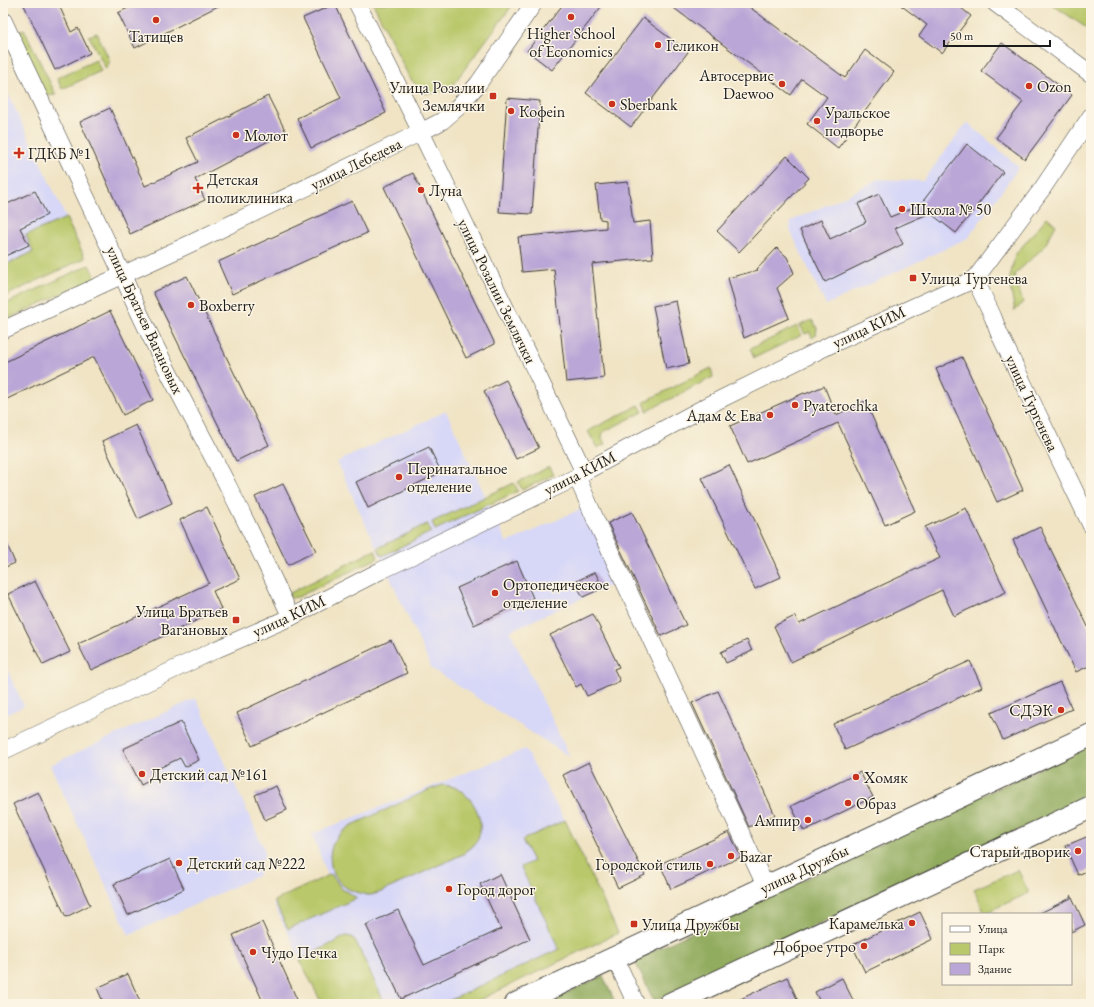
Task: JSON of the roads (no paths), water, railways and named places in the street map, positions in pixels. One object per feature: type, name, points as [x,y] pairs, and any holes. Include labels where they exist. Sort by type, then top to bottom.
[{"type":"main road","name":"улица Дружбы","points":[[516,1004],[1091,735]]},
{"type":"main road","points":[[670,1004],[1091,807]]},
{"type":"street","name":"улица Розалии Землячки","points":[[357,3],[421,132],[581,474],[600,530],[766,887]]},
{"type":"street","name":"улица Лебедева","points":[[3,330],[124,276],[442,121],[457,108],[478,84],[534,3]]},
{"type":"street","points":[[995,3],[1091,74]]},
{"type":"street","name":"улица Братьев Вагановых","points":[[3,20],[133,298],[180,395],[230,489],[291,617]]},
{"type":"street","points":[[976,279],[1042,189],[1091,116]]},
{"type":"street","name":"улица КИМ","points":[[3,751],[217,649],[291,617],[380,571],[581,474],[710,404],[805,357],[869,326],[976,279]]},
{"type":"street","name":"улица Тургенева","points":[[976,279],[999,333],[1091,525]]},
{"type":"street","points":[[614,958],[636,1004]]},
{"type":"place","name":"Higher School of Economics","points":[[571,17]]},
{"type":"place","name":"Татищев","points":[[156,20]]},
{"type":"place","name":"Геликон","points":[[658,45]]},
{"type":"place","name":"Автосервис Daewoo","points":[[782,84]]},
{"type":"place","name":"Ozon","points":[[1029,86]]},
{"type":"place","name":"Улица Розалии Землячки","points":[[493,96]]},
{"type":"place","name":"Sberbank","points":[[612,104]]},
{"type":"place","name":"Кофеin","points":[[511,111]]},
{"type":"place","name":"Уральское подворье","points":[[817,121]]},
{"type":"place","name":"Молот","points":[[236,135]]},
{"type":"place","name":"ГДКБ №1","points":[[19,153]]},
{"type":"place","name":"Детская поликлиника","points":[[198,188]]},
{"type":"place","name":"Луна","points":[[421,190]]},
{"type":"place","name":"Школа № 50","points":[[902,209]]},
{"type":"place","name":"Улица Тургенева","points":[[913,278]]},
{"type":"place","name":"Boxberry","points":[[191,305]]},
{"type":"place","name":"Pyaterochka","points":[[795,405]]},
{"type":"place","name":"Адам & Ева","points":[[770,415]]},
{"type":"place","name":"Перинатальное отделение","points":[[399,477]]},
{"type":"place","name":"Ортопедическое отделение","points":[[495,593]]},
{"type":"place","name":"Улица Братьев Вагановых","points":[[236,620]]},
{"type":"place","name":"СДЭК","points":[[1061,710]]},
{"type":"place","name":"Детский сад №161","points":[[142,774]]},
{"type":"place","name":"Хомяк","points":[[856,777]]},
{"type":"place","name":"Образ","points":[[848,803]]},
{"type":"place","name":"Ампир","points":[[808,820]]},
{"type":"place","name":"Старый дворик","points":[[1078,851]]},
{"type":"place","name":"Бazar","points":[[731,856]]},
{"type":"place","name":"Детский сад №222","points":[[179,863]]},
{"type":"place","name":"Городской стиль","points":[[710,864]]},
{"type":"place","name":"Город дорог","points":[[449,889]]},
{"type":"place","name":"Карамелька","points":[[912,923]]},
{"type":"place","name":"Улица Дружбы","points":[[634,924]]},
{"type":"place","name":"Доброе утро","points":[[864,946]]},
{"type":"place","name":"Чудо Печка","points":[[253,952]]}]
